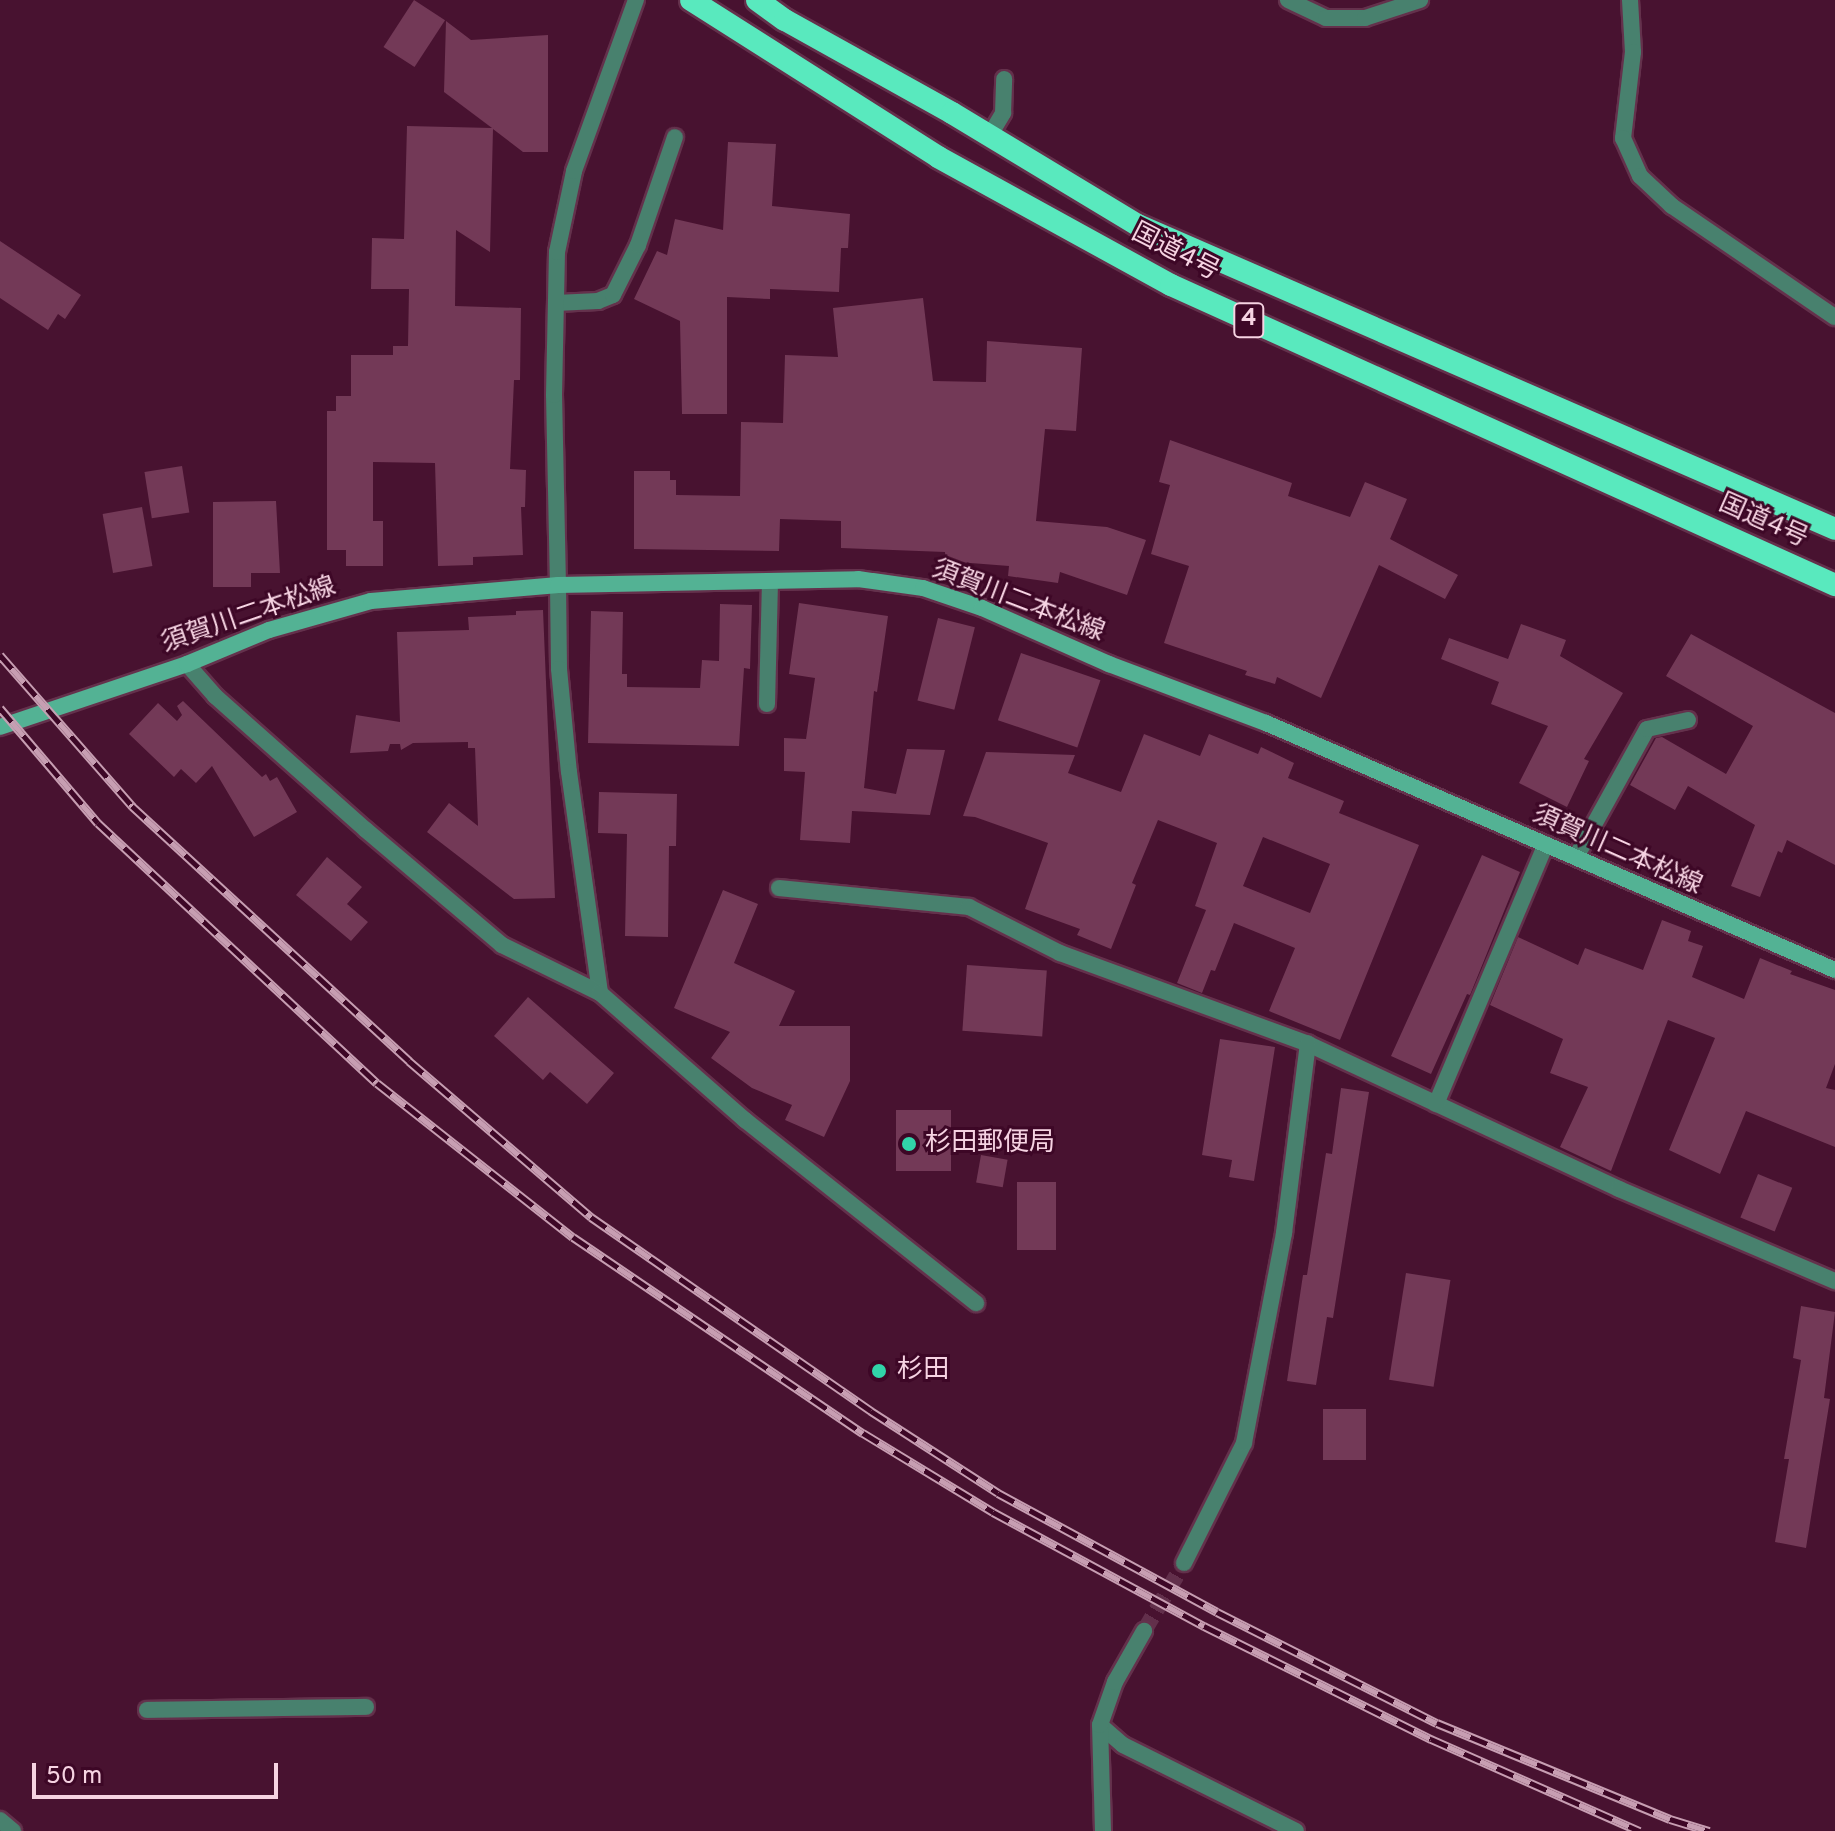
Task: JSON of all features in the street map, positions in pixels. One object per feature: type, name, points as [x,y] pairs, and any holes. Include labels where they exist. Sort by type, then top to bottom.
[{"type":"highway","name":"国道4号","points":[[691,0],[938,157],[1171,285],[1835,585]]},
{"type":"highway","name":"国道4号","points":[[757,0],[785,20],[990,135],[1138,225],[1835,529]]},
{"type":"main road","name":"須賀川二本松線","points":[[0,727],[187,664],[269,630],[371,601],[558,585],[858,579],[923,588],[982,608],[1109,664],[1266,723],[1576,857],[1659,897],[1835,970]]},
{"type":"street","points":[[600,993],[559,669],[557,252],[574,171],[636,0]]},
{"type":"street","points":[[1288,0],[1326,18],[1365,18],[1420,0]]},
{"type":"street","points":[[1630,0],[1633,52],[1623,138],[1640,176],[1672,206],[1835,317]]},
{"type":"street","points":[[990,135],[1003,113],[1004,79]]},
{"type":"street","points":[[556,303],[598,301],[613,295],[638,245],[675,137]]},
{"type":"street","points":[[767,704],[770,581]]},
{"type":"street","points":[[187,664],[215,696],[502,945],[600,993],[745,1120],[976,1303]]},
{"type":"street","points":[[1576,857],[1647,729],[1688,720]]},
{"type":"street","points":[[1436,1104],[1546,844]]},
{"type":"street","points":[[779,888],[969,907],[1060,953],[1308,1044],[1619,1189],[1835,1281]]},
{"type":"street","points":[[1184,1563],[1244,1443],[1284,1233],[1308,1044]]},
{"type":"street","points":[[1103,1831],[1100,1725],[1115,1682],[1144,1631]]},
{"type":"street","points":[[147,1710],[366,1707]]},
{"type":"street","points":[[1100,1725],[1123,1745],[1296,1831]]},
{"type":"street","points":[[0,1820],[13,1831]]},
{"type":"building","points":[[414,0],[445,20],[415,67],[384,47]]},
{"type":"building","points":[[446,21],[471,40],[548,35],[548,152],[523,152],[493,129],[490,252],[456,230],[455,306],[521,308],[520,380],[514,380],[510,469],[526,470],[525,507],[521,507],[523,555],[473,557],[473,565],[438,566],[435,463],[373,462],[373,521],[383,521],[383,566],[346,566],[346,550],[327,550],[327,411],[336,411],[336,396],[351,396],[351,355],[393,355],[393,346],[408,346],[409,289],[371,289],[372,238],[404,239],[407,126],[492,128],[444,92]]},
{"type":"building","points":[[728,142],[776,144],[772,206],[850,214],[848,248],[841,248],[839,292],[770,289],[770,299],[727,297],[727,414],[682,414],[680,321],[634,299],[657,251],[667,255],[675,219],[723,230]]},
{"type":"building","points":[[0,241],[81,295],[65,319],[58,314],[48,330],[0,298]]},
{"type":"building","points":[[923,298],[933,381],[986,382],[987,341],[1082,348],[1076,431],[1045,429],[1036,521],[1107,527],[1146,540],[1127,595],[1060,572],[1058,583],[1008,576],[1009,566],[945,561],[945,552],[841,548],[841,521],[780,519],[779,551],[634,549],[634,471],[670,471],[670,480],[676,480],[676,495],[740,496],[741,422],[783,423],[785,355],[838,357],[833,308]]},
{"type":"building","points":[[1170,440],[1292,483],[1288,496],[1350,517],[1365,482],[1407,499],[1390,539],[1458,575],[1445,599],[1379,565],[1321,698],[1277,677],[1275,684],[1245,675],[1247,671],[1164,643],[1189,566],[1151,554],[1170,485],[1159,482]]},
{"type":"building","points":[[182,466],[189,512],[152,518],[144,472]]},
{"type":"building","points":[[276,501],[280,573],[251,573],[251,587],[213,587],[213,502]]},
{"type":"building","points":[[142,507],[152,566],[113,573],[103,514]]},
{"type":"building","points":[[799,603],[888,616],[877,692],[874,691],[864,788],[896,794],[907,749],[945,750],[930,815],[852,811],[850,843],[800,840],[805,772],[784,771],[784,738],[806,739],[815,678],[789,674]]},
{"type":"building","points":[[720,604],[752,605],[750,669],[744,668],[739,746],[588,743],[591,611],[623,612],[622,674],[627,674],[627,687],[700,688],[702,660],[719,661]]},
{"type":"building","points":[[543,610],[555,898],[514,899],[427,832],[449,803],[478,826],[475,748],[468,748],[468,742],[413,743],[401,750],[400,744],[390,744],[388,751],[350,753],[356,715],[400,722],[397,632],[469,630],[468,617],[516,615],[516,611]]},
{"type":"building","points":[[938,618],[975,627],[954,710],[917,700]]},
{"type":"building","points":[[1521,624],[1566,640],[1560,656],[1623,693],[1584,759],[1589,761],[1567,807],[1519,783],[1548,726],[1491,704],[1499,682],[1441,659],[1449,638],[1508,659]]},
{"type":"building","points":[[1691,634],[1835,713],[1835,865],[1787,840],[1782,853],[1778,851],[1760,897],[1731,886],[1755,825],[1688,786],[1675,810],[1630,785],[1656,738],[1662,737],[1726,774],[1753,726],[1666,676]]},
{"type":"building","points":[[1021,653],[1100,680],[1077,747],[998,720]]},
{"type":"building","points":[[183,701],[262,777],[266,774],[270,781],[277,777],[297,812],[254,837],[212,766],[196,783],[181,769],[174,777],[129,734],[158,703],[177,721],[182,715],[177,706]]},
{"type":"building","points":[[1144,734],[1200,756],[1209,734],[1258,754],[1261,747],[1294,763],[1288,778],[1344,801],[1339,813],[1419,845],[1340,1040],[1269,1011],[1295,948],[1234,923],[1215,971],[1211,970],[1202,993],[1177,983],[1206,910],[1195,906],[1217,843],[1158,820],[1132,883],[1136,885],[1111,949],[1077,935],[1080,929],[1025,909],[1048,843],[975,817],[963,816],[986,752],[1075,755],[1068,773],[1121,792]],"holes":[[[1263,837],[1330,864],[1310,913],[1243,886]]]},
{"type":"building","points":[[599,792],[677,794],[676,846],[669,846],[668,937],[625,936],[627,834],[598,833]]},
{"type":"building","points":[[1482,855],[1520,872],[1470,995],[1467,994],[1431,1074],[1391,1056]]},
{"type":"building","points":[[327,857],[362,887],[347,904],[368,922],[351,941],[296,895]]},
{"type":"building","points":[[723,890],[758,904],[734,963],[795,991],[779,1026],[850,1026],[850,1081],[824,1137],[785,1120],[792,1105],[752,1088],[711,1058],[730,1032],[674,1008]]},
{"type":"building","points":[[1662,920],[1691,931],[1688,941],[1703,946],[1692,977],[1744,999],[1760,958],[1792,971],[1790,974],[1835,990],[1835,1064],[1826,1088],[1835,1090],[1835,1147],[1746,1111],[1720,1174],[1669,1150],[1715,1038],[1668,1020],[1611,1171],[1560,1147],[1588,1087],[1550,1073],[1563,1039],[1490,1005],[1518,937],[1578,965],[1585,948],[1643,970]]},
{"type":"building","points":[[967,965],[1047,971],[1042,1036],[962,1031]]},
{"type":"building","points":[[528,997],[614,1073],[587,1104],[550,1072],[543,1080],[494,1036]]},
{"type":"building","points":[[1220,1039],[1275,1047],[1254,1181],[1229,1177],[1232,1160],[1202,1155]]},
{"type":"building","points":[[1341,1088],[1369,1092],[1333,1318],[1327,1317],[1316,1385],[1287,1381],[1303,1275],[1307,1275],[1326,1153],[1332,1154]]},
{"type":"building","points":[[896,1110],[951,1110],[951,1171],[896,1171]]},
{"type":"building","points":[[981,1155],[1008,1160],[1003,1187],[976,1183]]},
{"type":"building","points":[[1758,1174],[1792,1188],[1775,1231],[1740,1218]]},
{"type":"building","points":[[1017,1182],[1056,1182],[1056,1250],[1017,1250]]},
{"type":"building","points":[[1406,1273],[1450,1280],[1434,1387],[1389,1380]]},
{"type":"building","points":[[1801,1306],[1835,1312],[1824,1398],[1830,1399],[1806,1548],[1775,1542],[1789,1459],[1784,1459],[1801,1360],[1793,1358]]},
{"type":"building","points":[[1323,1409],[1366,1409],[1366,1460],[1323,1460]]},
{"type":"tunnel","points":[[1144,1631],[1184,1563]]},
{"type":"railway","points":[[0,655],[132,806],[409,1061],[591,1217],[871,1411],[998,1493],[1217,1612],[1437,1723],[1670,1819],[1709,1831]]},
{"type":"railway","points":[[0,708],[98,823],[377,1083],[573,1237],[863,1433],[993,1512],[1204,1626],[1431,1739],[1640,1831]]},
{"type":"place","name":"杉田郵便局","points":[[909,1144]]},
{"type":"place","name":"杉田","points":[[879,1371]]}]
